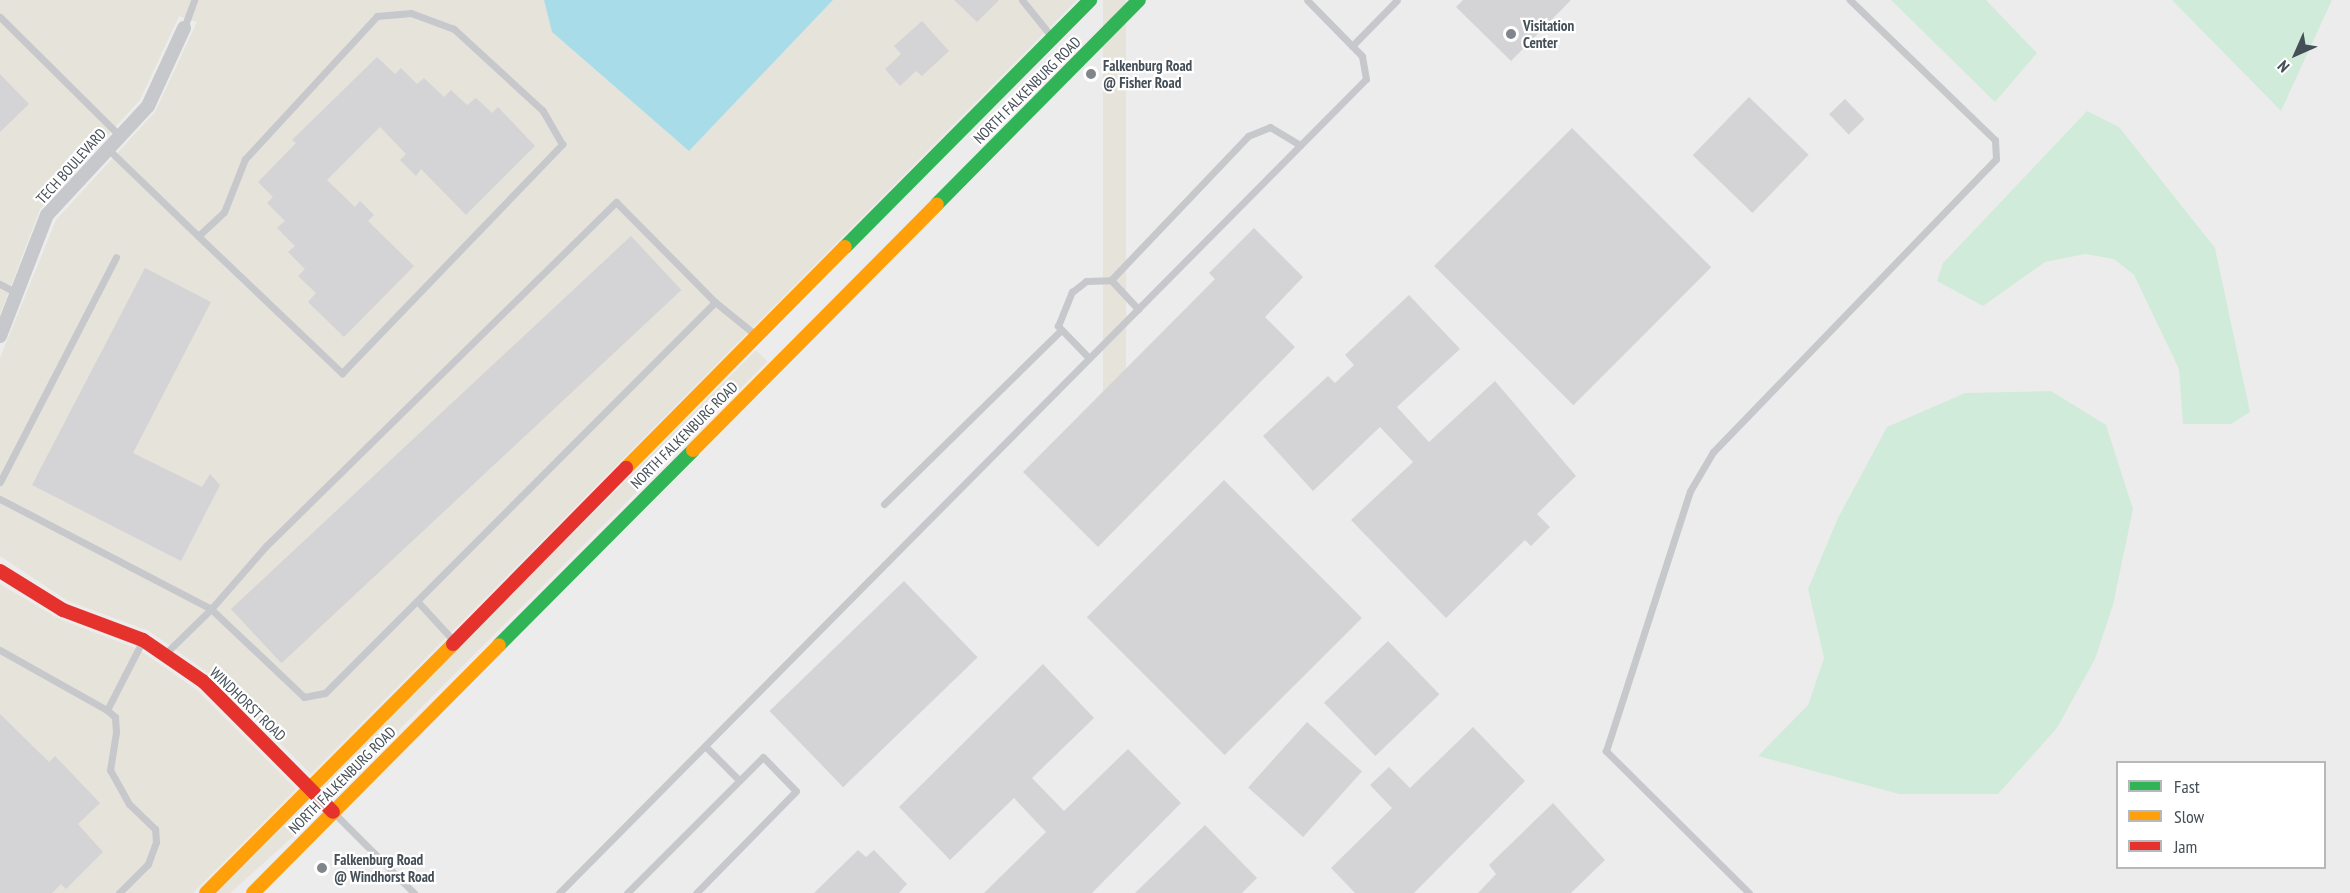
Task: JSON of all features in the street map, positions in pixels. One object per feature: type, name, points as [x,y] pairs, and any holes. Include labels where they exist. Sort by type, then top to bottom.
[{"type":"street","name":"NORTH FALKENBURG ROAD","points":[[253,893],[333,812],[769,348],[1089,0]]},
{"type":"street","name":"NORTH FALKENBURG ROAD","points":[[206,893],[455,642],[1139,0]]},
{"type":"street","name":"TECH BOULEVARD","points":[[0,336],[19,294],[47,215],[148,106],[184,28]]},
{"type":"street","name":"WINDHORST ROAD","points":[[0,571],[63,610],[143,640],[204,682],[333,812]]},
{"type":"lane","points":[[184,28],[194,0]]},
{"type":"lane","points":[[1022,0],[1052,38]]},
{"type":"lane","points":[[562,892],[1366,79],[1362,56],[1307,0]]},
{"type":"lane","points":[[1352,45],[1397,0]]},
{"type":"lane","points":[[1749,893],[1606,751],[1690,491],[1713,452],[1996,159],[1995,141],[1850,0]]},
{"type":"lane","points":[[108,149],[198,236],[342,373],[562,144],[542,110],[454,29],[411,13],[378,16],[245,159],[224,212],[198,236]]},
{"type":"lane","points":[[0,17],[120,136]]},
{"type":"lane","points":[[1089,358],[1061,330],[1058,317],[1072,292],[1086,281],[1111,280],[1248,136],[1270,127],[1300,146]]},
{"type":"lane","points":[[165,655],[211,609],[266,546],[616,202],[715,302],[769,348]]},
{"type":"lane","points":[[0,482],[116,257]]},
{"type":"lane","points":[[1111,280],[1138,309]]},
{"type":"lane","points":[[0,284],[19,294]]},
{"type":"lane","points":[[0,499],[211,609],[304,697],[325,693],[419,603],[715,302]]},
{"type":"lane","points":[[884,504],[1061,330]]},
{"type":"lane","points":[[419,603],[455,642]]},
{"type":"lane","points":[[107,710],[143,640]]},
{"type":"lane","points":[[0,650],[107,710],[116,732],[110,770],[129,804],[155,829],[156,842],[148,864],[119,893]]},
{"type":"lane","points":[[705,746],[739,780]]},
{"type":"lane","points":[[627,893],[763,757],[796,791],[696,893]]},
{"type":"lane","points":[[333,812],[414,893]]},
{"type":"shaded area","points":[[0,0],[544,0],[553,33],[689,151],[833,0],[1077,0],[311,774],[210,674],[149,631],[68,601],[0,556],[0,358],[56,220],[155,112],[197,22],[179,16],[140,100],[40,209],[0,315]]},
{"type":"shaded area","points":[[1103,0],[1126,0],[1126,472],[1103,472]]},
{"type":"shaded area","points":[[756,350],[767,361],[332,796],[321,785]]},
{"type":"shaded area","points":[[0,584],[59,619],[138,649],[197,690],[296,789],[193,893],[0,893]]},
{"type":"shaded area","points":[[309,802],[319,813],[230,893],[219,893],[214,888]]},
{"type":"green space","points":[[1891,0],[1986,0],[2037,53],[1995,102]]},
{"type":"green space","points":[[2172,0],[2332,0],[2281,111]]},
{"type":"green space","points":[[2087,111],[2119,127],[2215,248],[2250,412],[2231,424],[2183,424],[2179,369],[2134,275],[2114,259],[2085,254],[2045,262],[1983,306],[1937,281],[1943,263]]},
{"type":"green space","points":[[2051,391],[2106,425],[2133,509],[2113,605],[2095,659],[2057,728],[1998,794],[1899,794],[1758,756],[1808,705],[1824,658],[1808,589],[1838,518],[1887,427],[1965,393]]},
{"type":"water","points":[[544,0],[833,0],[689,151],[552,32]]},
{"type":"building","points":[[954,0],[999,0],[977,22]]},
{"type":"building","name":"Visitation Center","points":[[1463,0],[1571,0],[1511,61],[1456,7]]},
{"type":"building","points":[[922,21],[949,51],[922,76],[916,71],[900,86],[885,69],[901,54],[894,46]]},
{"type":"building","points":[[377,57],[395,74],[401,68],[417,84],[424,78],[444,97],[451,90],[467,105],[476,98],[492,113],[498,107],[535,146],[466,215],[421,169],[416,176],[400,160],[406,154],[380,127],[327,180],[355,207],[360,201],[374,215],[368,221],[414,266],[344,337],[308,302],[316,293],[298,276],[305,269],[288,252],[295,246],[277,228],[285,221],[267,203],[273,197],[258,182],[296,143],[292,140]]},
{"type":"building","points":[[0,74],[29,104],[0,132]]},
{"type":"building","points":[[1749,97],[1809,155],[1752,213],[1693,155]]},
{"type":"building","points":[[1845,99],[1864,119],[1849,134],[1829,114]]},
{"type":"building","points":[[1572,128],[1711,267],[1573,405],[1434,266]]},
{"type":"building","points":[[1254,228],[1303,277],[1265,317],[1295,347],[1098,547],[1023,472],[1215,279],[1209,273]]},
{"type":"building","points":[[631,236],[681,290],[281,663],[231,609]]},
{"type":"building","points":[[145,268],[211,302],[133,453],[202,487],[210,474],[220,485],[181,561],[32,485]]},
{"type":"building","points":[[1409,295],[1460,349],[1397,407],[1429,442],[1495,381],[1576,476],[1537,514],[1550,527],[1531,546],[1525,540],[1446,618],[1351,520],[1413,462],[1380,427],[1313,491],[1263,436],[1328,376],[1335,383],[1354,365],[1345,355]]},
{"type":"building","points":[[1224,480],[1362,618],[1225,755],[1087,617]]},
{"type":"building","points":[[904,581],[978,657],[843,787],[769,711]]},
{"type":"building","points":[[1388,641],[1439,694],[1375,756],[1324,703]]},
{"type":"building","points":[[1043,664],[1094,718],[1032,778],[1064,811],[1128,749],[1181,803],[1092,893],[984,893],[1046,832],[1014,798],[950,860],[899,807]]},
{"type":"building","points":[[0,714],[49,762],[55,756],[100,803],[78,824],[103,852],[66,889],[61,884],[52,893],[0,893]]},
{"type":"building","points":[[1307,722],[1362,772],[1303,837],[1248,787]]},
{"type":"building","points":[[1473,727],[1525,781],[1414,893],[1355,893],[1331,868],[1392,808],[1370,785],[1389,767],[1410,788]]},
{"type":"building","points":[[1553,803],[1605,860],[1571,893],[1478,893],[1496,874],[1489,865]]},
{"type":"building","points":[[1205,825],[1257,878],[1242,893],[1135,893]]},
{"type":"building","points":[[858,850],[866,857],[874,850],[907,884],[899,893],[814,893]]},
{"type":"traffic: fast","points":[[845,247],[1090,0]]},
{"type":"traffic: fast","points":[[937,204],[1139,0]]},
{"type":"traffic: fast","points":[[499,645],[693,450]]},
{"type":"traffic: slow","points":[[693,450],[937,204]]},
{"type":"traffic: slow","points":[[626,468],[845,247]]},
{"type":"traffic: slow","points":[[206,893],[453,644]]},
{"type":"traffic: slow","points":[[253,893],[499,645]]},
{"type":"traffic: jam","points":[[453,644],[626,468]]},
{"type":"traffic: jam","points":[[0,571],[63,610],[143,640],[204,682],[333,812]]},
{"type":"place","name":"Visitation Center","points":[[1511,34]]},
{"type":"place","name":"Falkenburg Road @ Fisher Road","points":[[1091,74]]},
{"type":"place","name":"Falkenburg Road @ Windhorst Road","points":[[322,868]]}]
